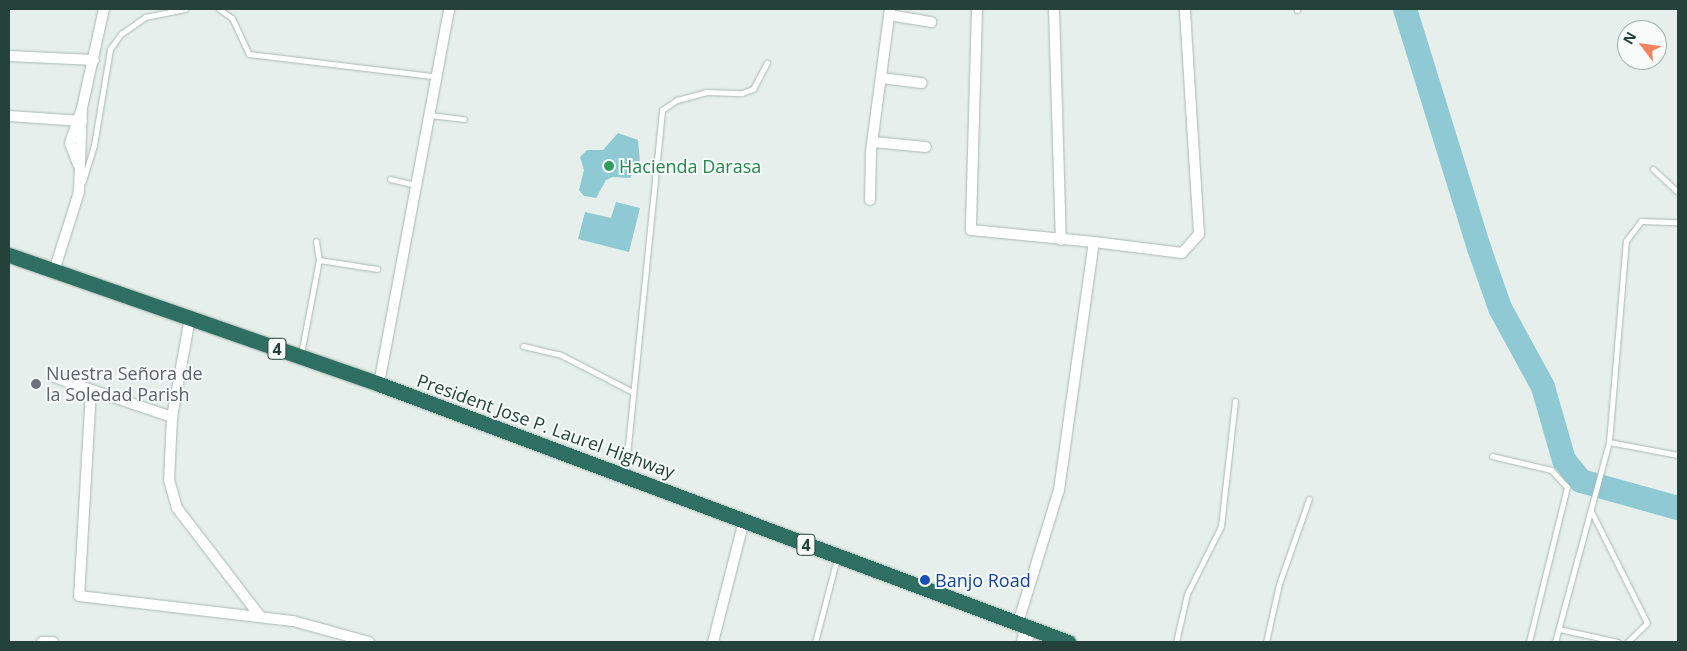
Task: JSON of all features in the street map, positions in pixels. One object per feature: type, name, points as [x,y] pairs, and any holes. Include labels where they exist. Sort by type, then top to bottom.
[{"type":"highway","name":"President Jose P. Laurel Highway","points":[[9,255],[379,384],[1068,642]]},
{"type":"street","points":[[54,271],[79,192],[80,121],[104,9]]},
{"type":"street","points":[[379,384],[438,78],[449,9]]},
{"type":"street","points":[[977,9],[971,230],[1094,242],[1182,254],[1199,234],[1185,9]]},
{"type":"street","points":[[1054,9],[1061,240]]},
{"type":"street","points":[[870,200],[872,142],[890,12],[931,22]]},
{"type":"street","points":[[9,56],[94,60]]},
{"type":"street","points":[[881,78],[922,83]]},
{"type":"street","points":[[9,116],[80,121]]},
{"type":"street","points":[[872,142],[926,147]]},
{"type":"street","points":[[1024,642],[1023,625],[1059,490],[1094,242]]},
{"type":"street","points":[[190,318],[172,417],[169,480],[177,508],[260,616]]},
{"type":"street","points":[[54,377],[172,417]]},
{"type":"street","points":[[90,390],[79,596],[260,616],[369,642]]},
{"type":"street","points":[[713,642],[744,520]]},
{"type":"street","points":[[42,642],[53,642]]},
{"type":"lane","points":[[79,192],[94,145],[110,49],[121,34],[145,17],[185,9]]},
{"type":"lane","points":[[219,9],[232,18],[249,54],[438,78]]},
{"type":"lane","points":[[625,475],[662,110],[677,100],[706,92],[742,93],[753,89],[767,63]]},
{"type":"lane","points":[[430,115],[464,119]]},
{"type":"lane","points":[[1653,169],[1678,192]]},
{"type":"lane","points":[[390,179],[416,185]]},
{"type":"lane","points":[[1555,642],[1601,476],[1608,442],[1626,241],[1640,221],[1678,222]]},
{"type":"lane","points":[[300,357],[319,260],[316,241]]},
{"type":"lane","points":[[319,260],[377,269]]},
{"type":"lane","points":[[523,346],[559,354],[633,392]]},
{"type":"lane","points":[[1176,642],[1187,594],[1221,526],[1235,401]]},
{"type":"lane","points":[[1608,442],[1678,455]]},
{"type":"lane","points":[[1492,456],[1551,470],[1567,486],[1529,642]]},
{"type":"lane","points":[[1266,642],[1279,584],[1309,499]]},
{"type":"lane","points":[[1591,511],[1648,623],[1627,642]]},
{"type":"lane","points":[[815,642],[837,557]]},
{"type":"lane","points":[[1559,629],[1618,642]]},
{"type":"water","name":"Hacienda Darasa","points":[[618,133],[638,140],[640,162],[630,178],[613,177],[606,180],[596,198],[584,196],[579,190],[584,170],[580,157],[587,150],[603,150]]},
{"type":"water","name":"Hacienda Darasa","points":[[616,202],[640,208],[629,252],[578,239],[585,212],[611,218]]},
{"type":"waterway","points":[[1405,9],[1479,248],[1500,308],[1543,387],[1564,460],[1581,481],[1678,508]]},
{"type":"place","name":"Hacienda Darasa","points":[[609,166]]},
{"type":"place","name":"Nuestra Señora de la Soledad Parish","points":[[36,384]]},
{"type":"place","name":"Banjo Road","points":[[925,580]]}]
